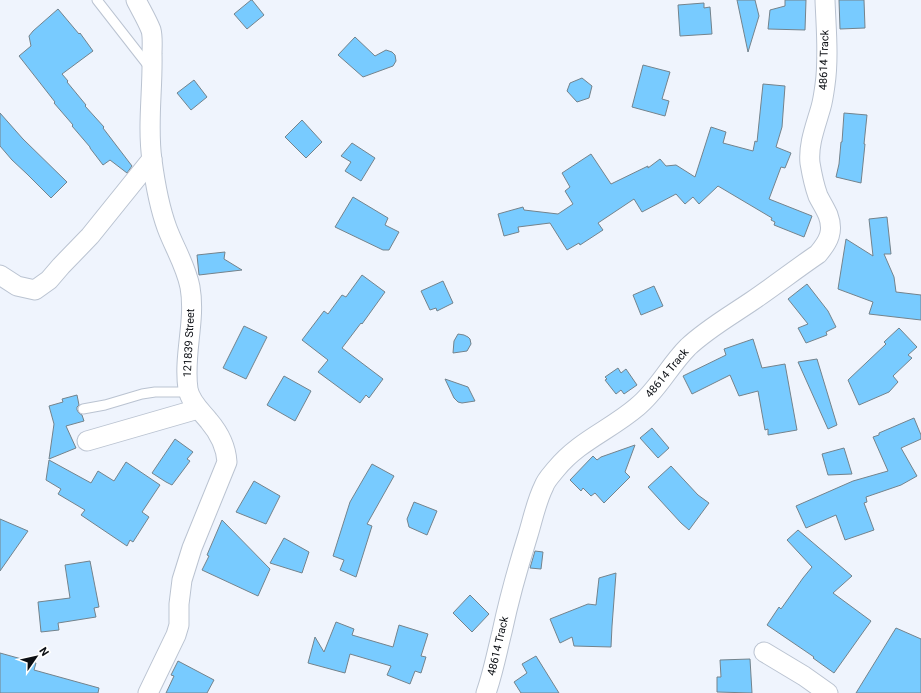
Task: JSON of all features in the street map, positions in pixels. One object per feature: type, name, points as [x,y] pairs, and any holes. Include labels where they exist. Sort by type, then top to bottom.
[{"type":"street","name":"121839 Street","points":[[136,0],[151,31],[152,72],[150,128],[152,159],[158,196],[167,228],[183,265],[190,287],[192,304],[186,366],[188,392],[198,409],[218,433],[223,442],[227,462],[192,548],[182,580],[176,636],[148,693]]},
{"type":"street","name":"48614 Track","points":[[486,693],[492,675],[514,585],[544,484],[563,460],[576,448],[620,421],[654,392],[688,348],[705,333],[818,254],[830,237],[828,215],[812,178],[810,161],[812,136],[822,104],[825,84],[826,66],[824,0]]},
{"type":"street","points":[[0,275],[17,286],[35,290],[49,280],[60,266],[90,236],[152,159]]},
{"type":"street","points":[[86,441],[198,409]]},
{"type":"street","points":[[764,652],[804,676],[828,693]]},
{"type":"lane","points":[[97,0],[152,72]]},
{"type":"lane","points":[[83,409],[101,406],[142,394],[155,392],[188,392]]},
{"type":"building","points":[[251,0],[264,15],[247,29],[234,14]]},
{"type":"building","points":[[737,0],[755,0],[759,16],[748,52]]},
{"type":"building","points":[[785,0],[806,0],[805,30],[768,29],[770,10],[785,6]]},
{"type":"building","points":[[839,0],[864,0],[865,28],[840,29]]},
{"type":"building","points":[[704,3],[704,8],[710,7],[712,34],[680,36],[678,5]]},
{"type":"building","points":[[58,9],[79,34],[80,33],[93,51],[62,74],[86,105],[85,106],[104,127],[103,128],[132,166],[127,173],[110,160],[103,165],[19,56],[31,46],[29,36],[33,31]]},
{"type":"building","points":[[355,37],[375,56],[386,50],[392,52],[395,55],[396,61],[393,66],[363,77],[338,55]]},
{"type":"building","points":[[643,65],[670,72],[662,99],[669,101],[665,116],[632,107]]},
{"type":"building","points":[[582,78],[592,86],[589,98],[577,102],[567,91],[570,83]]},
{"type":"building","points":[[194,80],[207,97],[191,110],[177,93]]},
{"type":"building","points":[[763,84],[785,86],[782,127],[776,147],[791,153],[785,168],[781,167],[769,199],[812,216],[804,237],[774,225],[775,222],[771,220],[772,218],[718,186],[699,204],[693,197],[685,204],[676,194],[642,212],[634,199],[598,223],[603,230],[580,245],[579,243],[567,250],[550,223],[518,227],[519,232],[504,236],[498,214],[523,207],[524,210],[558,214],[573,204],[565,191],[570,187],[562,173],[591,154],[611,184],[648,166],[648,168],[660,159],[666,166],[676,165],[695,177],[711,127],[726,132],[723,143],[753,151],[755,141],[757,142]]},
{"type":"building","points":[[0,113],[23,139],[67,182],[51,198],[12,160],[0,146]]},
{"type":"building","points":[[844,113],[867,115],[861,183],[836,177],[842,142]]},
{"type":"building","points":[[302,120],[322,142],[306,158],[285,137]]},
{"type":"building","points":[[352,143],[375,158],[361,181],[345,171],[351,162],[341,156]]},
{"type":"building","points":[[353,197],[388,218],[385,225],[399,232],[389,250],[383,250],[335,227]]},
{"type":"building","points":[[887,217],[891,254],[884,254],[894,277],[896,292],[921,295],[921,320],[869,314],[873,302],[838,289],[846,239],[873,256],[869,219]]},
{"type":"building","points":[[225,252],[224,259],[242,270],[199,275],[197,255]]},
{"type":"building","points":[[362,275],[385,292],[362,324],[361,323],[342,348],[383,379],[369,398],[366,395],[360,403],[318,372],[328,360],[302,340],[324,311],[328,314],[342,295],[346,297]]},
{"type":"building","points":[[443,281],[453,303],[437,311],[436,308],[430,310],[421,291]]},
{"type":"building","points":[[807,284],[828,311],[836,327],[826,332],[827,335],[806,343],[798,328],[808,324],[788,299]]},
{"type":"building","points":[[654,286],[663,306],[641,315],[633,295]]},
{"type":"building","points":[[244,326],[267,337],[246,379],[223,368]]},
{"type":"building","points":[[899,328],[917,347],[908,355],[912,358],[893,376],[898,382],[889,392],[859,405],[848,380],[886,344],[884,342]]},
{"type":"building","points":[[458,334],[468,337],[471,344],[467,351],[453,353],[454,341]]},
{"type":"building","points":[[753,339],[762,368],[785,364],[797,430],[768,435],[768,429],[765,430],[758,391],[739,396],[730,375],[692,394],[683,376],[726,355],[724,349]]},
{"type":"building","points":[[817,359],[837,425],[828,429],[798,362]]},
{"type":"building","points":[[618,368],[621,373],[626,369],[637,385],[624,394],[621,390],[616,394],[605,380],[607,379],[605,377]]},
{"type":"building","points":[[284,376],[311,391],[295,421],[267,405]]},
{"type":"building","points":[[445,379],[468,387],[475,401],[462,403],[458,402],[454,398]]},
{"type":"building","points":[[77,395],[79,405],[77,410],[82,415],[84,421],[66,426],[76,448],[49,459],[54,424],[49,406],[63,402],[62,399]]},
{"type":"building","points":[[914,418],[921,435],[921,439],[901,448],[917,476],[901,485],[866,497],[867,502],[864,503],[874,530],[845,540],[836,515],[806,528],[796,506],[853,481],[888,471],[873,437]]},
{"type":"building","points":[[652,428],[669,448],[658,458],[640,438]]},
{"type":"building","points":[[175,439],[193,452],[187,459],[190,461],[172,485],[152,473]]},
{"type":"building","points":[[635,445],[625,472],[630,477],[604,503],[595,493],[591,496],[583,488],[581,491],[570,480],[593,456],[597,460],[601,457]]},
{"type":"building","points":[[844,448],[852,474],[828,475],[822,454]]},
{"type":"building","points":[[49,460],[91,483],[98,471],[114,481],[126,462],[160,485],[142,512],[149,517],[133,542],[130,540],[127,546],[81,515],[85,510],[58,494],[61,489],[46,480]]},
{"type":"building","points":[[372,464],[394,476],[367,524],[372,526],[356,577],[340,570],[344,560],[333,556],[350,502]]},
{"type":"building","points":[[671,466],[698,495],[709,503],[689,530],[648,487]]},
{"type":"building","points":[[254,481],[280,496],[266,524],[236,512]]},
{"type":"building","points":[[414,502],[437,511],[427,535],[409,527],[407,519]]},
{"type":"building","points":[[0,519],[28,531],[0,571]]},
{"type":"building","points":[[222,520],[270,569],[258,596],[202,570],[209,556],[207,555]]},
{"type":"building","points":[[798,530],[852,576],[833,593],[871,621],[834,673],[813,658],[814,657],[767,625],[779,607],[781,609],[812,567],[787,540]]},
{"type":"building","points":[[284,538],[309,552],[302,573],[270,563]]},
{"type":"building","points":[[535,551],[543,552],[541,569],[530,568]]},
{"type":"building","points":[[90,561],[99,607],[94,608],[96,617],[58,623],[59,630],[41,632],[38,602],[70,598],[65,565]]},
{"type":"building","points":[[616,573],[611,647],[574,646],[572,637],[560,643],[550,619],[588,604],[596,605],[599,578]]},
{"type":"building","points":[[470,595],[489,614],[472,632],[453,613]]},
{"type":"building","points":[[336,622],[354,629],[352,635],[393,647],[399,625],[428,634],[421,656],[426,657],[421,673],[415,671],[410,684],[387,675],[391,666],[350,654],[345,673],[308,663],[315,637],[324,652]]},
{"type":"building","points":[[896,628],[921,639],[921,693],[856,693]]},
{"type":"building","points":[[0,653],[36,663],[34,670],[99,688],[98,693],[0,693]]},
{"type":"building","points":[[536,656],[559,693],[521,693],[514,682],[527,673],[522,664]]},
{"type":"building","points":[[750,659],[752,693],[717,692],[717,677],[721,677],[720,660]]},
{"type":"building","points":[[178,661],[214,680],[207,693],[166,693],[174,676],[171,675]]}]
